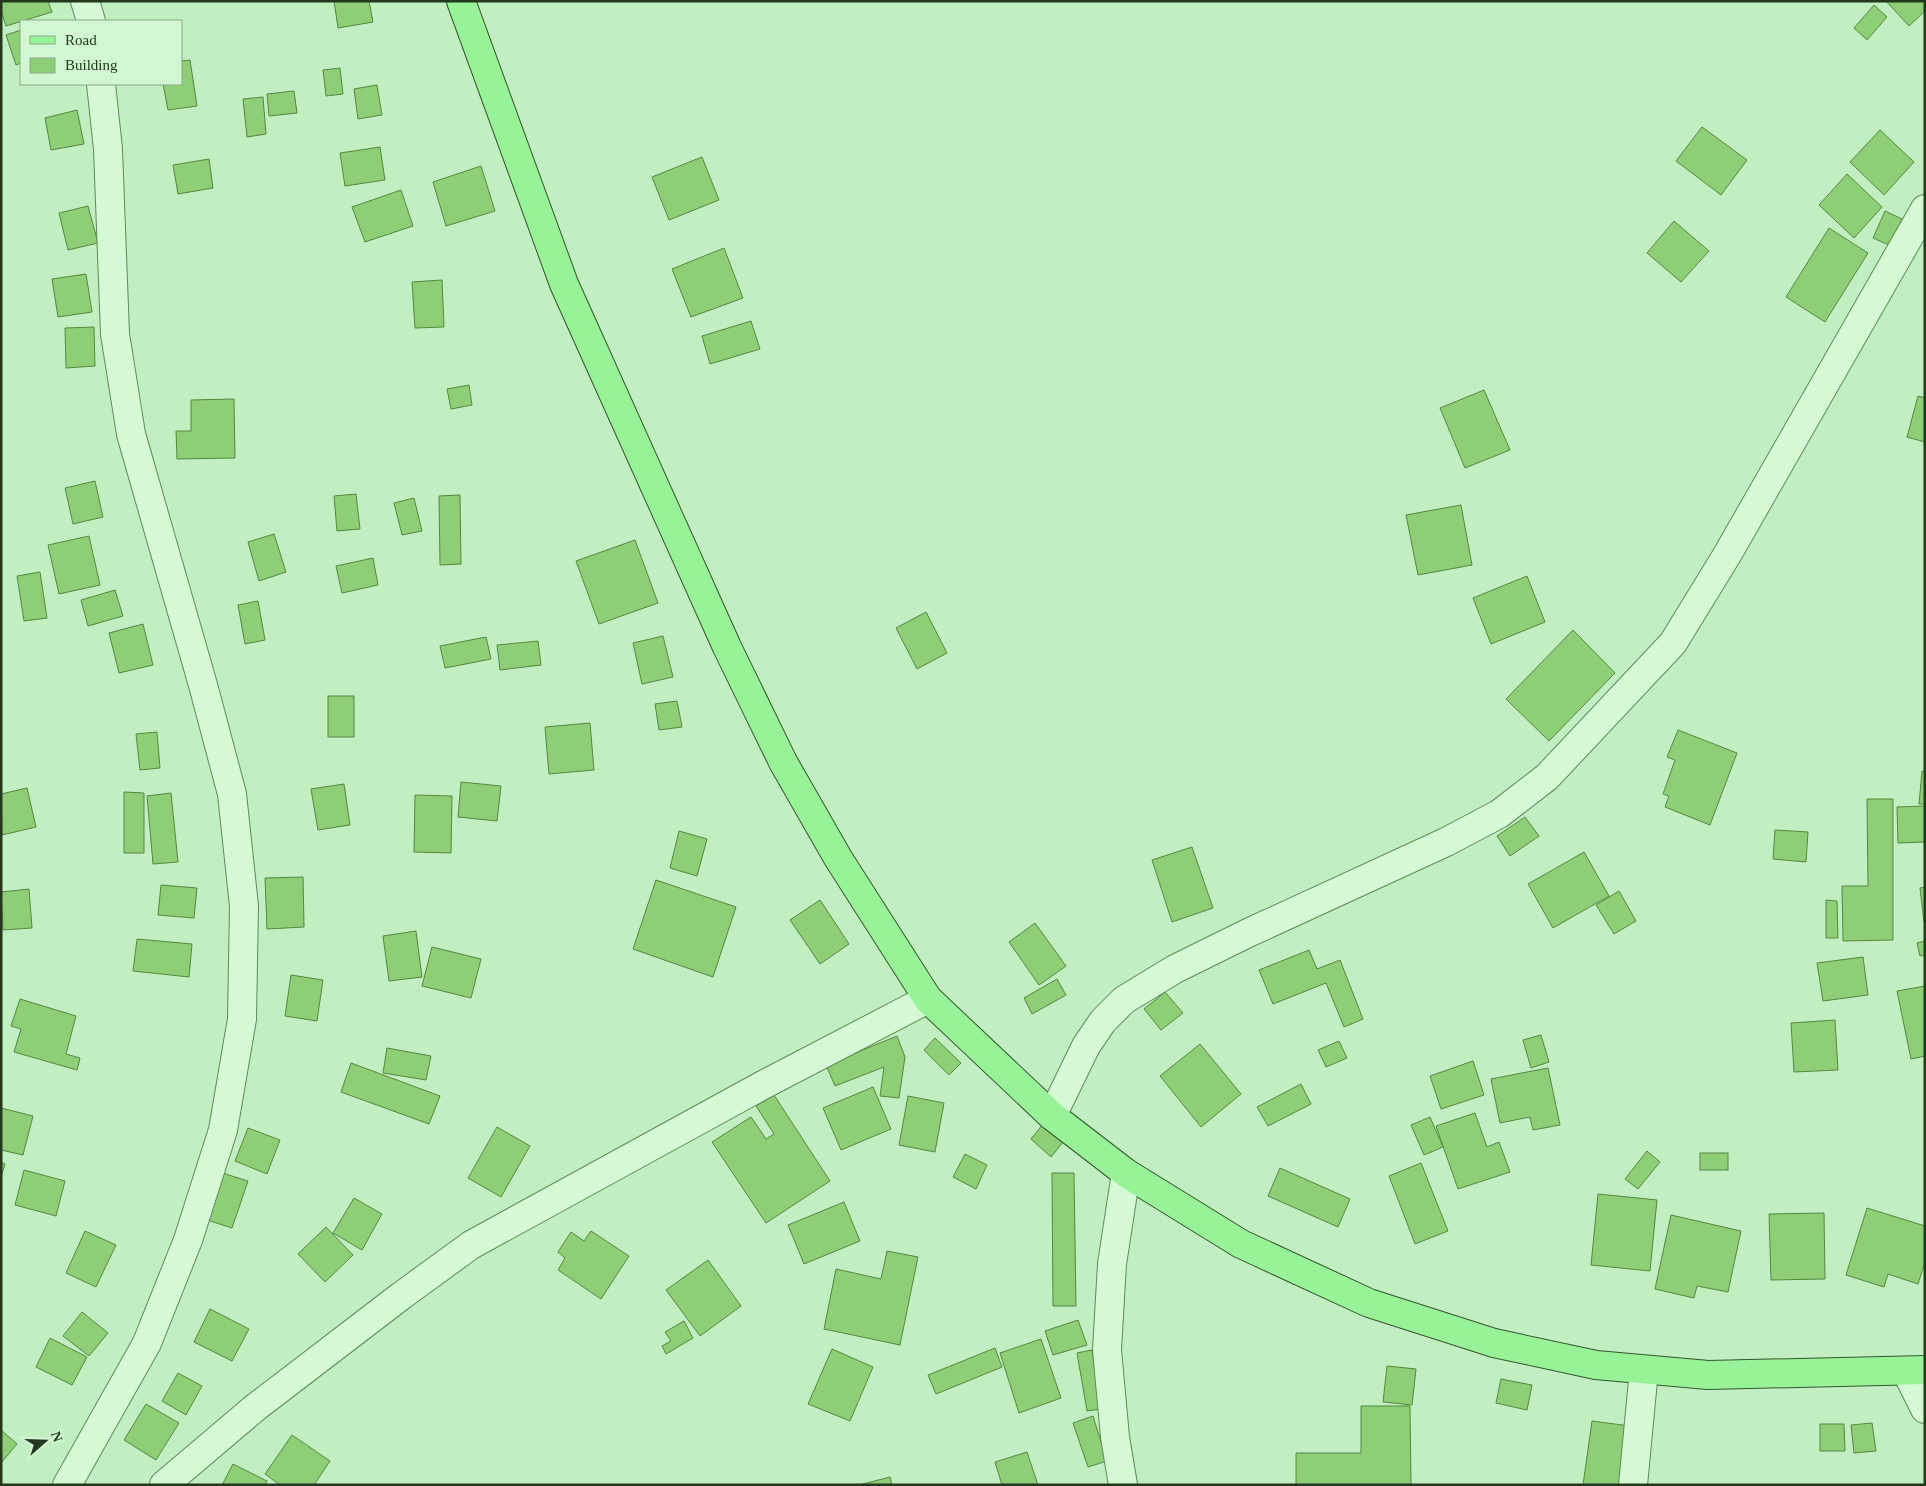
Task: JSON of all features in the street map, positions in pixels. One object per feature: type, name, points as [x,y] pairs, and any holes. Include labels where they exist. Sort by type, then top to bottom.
[{"type":"main road","points":[[462,1],[564,284],[727,647],[783,762],[833,850],[928,999],[1052,1116],[1126,1173],[1241,1244],[1369,1303],[1494,1343],[1596,1365],[1708,1375],[1916,1370]]},
{"type":"street","points":[[85,1],[91,20]]},
{"type":"street","points":[[67,1485],[147,1343],[188,1240],[223,1130],[242,1019],[244,906],[232,794],[203,685],[131,434],[115,334],[108,148],[101,85]]},
{"type":"street","points":[[1052,1116],[1086,1046],[1103,1022],[1124,1000],[1175,969],[1248,933],[1446,842],[1499,814],[1547,778],[1673,643],[1727,555],[1925,209]]},
{"type":"street","points":[[164,1485],[191,1464],[256,1406],[401,1296],[472,1245],[754,1090],[928,999]]},
{"type":"street","points":[[1123,1485],[1115,1437],[1107,1350],[1112,1264],[1126,1173]]},
{"type":"street","points":[[1633,1485],[1644,1370]]},
{"type":"street","points":[[1916,1370],[1925,1409]]},
{"type":"building","points":[[1,1],[48,1],[52,12],[20,20],[20,22],[6,26],[1,11]]},
{"type":"building","points":[[334,1],[369,1],[373,22],[338,28]]},
{"type":"building","points":[[1886,1],[1925,1],[1925,11],[1909,26]]},
{"type":"building","points":[[1874,5],[1887,17],[1867,40],[1854,28]]},
{"type":"building","points":[[20,30],[20,63],[16,65],[6,35]]},
{"type":"building","points":[[190,60],[197,106],[168,110],[163,85],[182,85],[182,61]]},
{"type":"building","points":[[340,68],[343,94],[326,96],[323,70]]},
{"type":"building","points":[[377,85],[382,115],[358,119],[354,89]]},
{"type":"building","points":[[294,91],[297,113],[269,116],[267,94]]},
{"type":"building","points":[[263,97],[266,134],[247,137],[243,99]]},
{"type":"building","points":[[77,110],[84,144],[51,150],[45,118]]},
{"type":"building","points":[[1702,127],[1747,160],[1721,195],[1676,161]]},
{"type":"building","points":[[1880,130],[1914,162],[1884,195],[1850,162]]},
{"type":"building","points":[[380,147],[385,180],[345,186],[340,153]]},
{"type":"building","points":[[702,157],[719,200],[669,220],[652,177]]},
{"type":"building","points":[[209,159],[213,188],[178,194],[173,165]]},
{"type":"building","points":[[481,166],[495,211],[446,226],[433,182]]},
{"type":"building","points":[[1847,174],[1882,207],[1854,238],[1819,205]]},
{"type":"building","points":[[401,190],[413,226],[365,242],[352,207]]},
{"type":"building","points":[[88,206],[98,243],[68,250],[59,213]]},
{"type":"building","points":[[1885,211],[1902,219],[1891,246],[1873,238]]},
{"type":"building","points":[[1674,221],[1709,251],[1681,282],[1647,253]]},
{"type":"building","points":[[1829,228],[1868,253],[1825,322],[1786,297]]},
{"type":"building","points":[[724,248],[743,298],[691,317],[672,269]]},
{"type":"building","points":[[86,274],[92,312],[58,317],[52,279]]},
{"type":"building","points":[[442,280],[444,327],[415,328],[412,282]]},
{"type":"building","points":[[751,321],[760,349],[710,364],[702,336]]},
{"type":"building","points":[[94,327],[95,366],[66,368],[65,328]]},
{"type":"building","points":[[469,385],[472,405],[451,409],[447,389]]},
{"type":"building","points":[[1484,390],[1510,450],[1465,468],[1440,408]]},
{"type":"building","points":[[1918,396],[1925,398],[1925,442],[1907,437]]},
{"type":"building","points":[[234,399],[235,458],[177,459],[176,431],[191,431],[191,400]]},
{"type":"building","points":[[95,481],[103,517],[73,524],[65,488]]},
{"type":"building","points":[[356,494],[360,529],[337,531],[334,496]]},
{"type":"building","points":[[460,495],[461,564],[440,565],[439,496]]},
{"type":"building","points":[[414,498],[422,531],[402,535],[394,503]]},
{"type":"building","points":[[1461,505],[1472,565],[1418,575],[1406,515]]},
{"type":"building","points":[[274,534],[286,572],[259,581],[248,542]]},
{"type":"building","points":[[89,536],[100,585],[59,594],[48,545]]},
{"type":"building","points":[[635,540],[658,603],[599,624],[576,561]]},
{"type":"building","points":[[373,558],[378,585],[342,593],[336,566]]},
{"type":"building","points":[[40,572],[47,618],[24,621],[17,576]]},
{"type":"building","points":[[1527,576],[1545,622],[1491,644],[1473,598]]},
{"type":"building","points":[[115,590],[123,616],[88,626],[81,600]]},
{"type":"building","points":[[258,601],[265,640],[245,644],[238,605]]},
{"type":"building","points":[[926,612],[947,653],[917,669],[896,628]]},
{"type":"building","points":[[143,624],[153,665],[119,673],[109,633]]},
{"type":"building","points":[[1573,630],[1615,673],[1549,741],[1506,699]]},
{"type":"building","points":[[663,636],[673,677],[642,684],[633,643]]},
{"type":"building","points":[[486,637],[491,659],[445,668],[440,646]]},
{"type":"building","points":[[538,641],[541,665],[500,670],[497,645]]},
{"type":"building","points":[[328,696],[354,696],[354,737],[328,737]]},
{"type":"building","points":[[677,701],[682,727],[659,730],[655,704]]},
{"type":"building","points":[[590,723],[594,770],[549,774],[545,727]]},
{"type":"building","points":[[1678,730],[1737,753],[1710,825],[1665,807],[1669,796],[1663,794],[1675,760],[1667,757]]},
{"type":"building","points":[[157,732],[160,768],[140,770],[136,734]]},
{"type":"building","points":[[1922,771],[1925,772],[1925,804],[1919,804]]},
{"type":"building","points":[[461,782],[501,786],[497,821],[458,817]]},
{"type":"building","points":[[344,784],[350,825],[318,830],[311,789]]},
{"type":"building","points":[[27,788],[36,827],[2,835],[1,794]]},
{"type":"building","points":[[124,792],[144,793],[144,853],[124,853]]},
{"type":"building","points":[[171,793],[178,862],[153,864],[147,796]]},
{"type":"building","points":[[415,795],[452,796],[451,853],[414,852]]},
{"type":"building","points":[[1867,799],[1893,799],[1893,940],[1843,941],[1842,886],[1868,886]]},
{"type":"building","points":[[1925,806],[1925,842],[1898,843],[1897,807]]},
{"type":"building","points":[[1525,817],[1539,836],[1510,856],[1497,836]]},
{"type":"building","points":[[1775,830],[1808,832],[1806,862],[1773,859]]},
{"type":"building","points":[[679,831],[707,839],[697,876],[670,868]]},
{"type":"building","points":[[1192,847],[1213,908],[1172,922],[1152,860]]},
{"type":"building","points":[[1584,852],[1609,896],[1553,928],[1528,884]]},
{"type":"building","points":[[303,877],[304,927],[267,929],[265,878]]},
{"type":"building","points":[[656,880],[736,907],[713,977],[633,949]]},
{"type":"building","points":[[161,885],[197,888],[194,918],[158,915]]},
{"type":"building","points":[[1925,887],[1925,922],[1924,922],[1920,888]]},
{"type":"building","points":[[29,889],[32,928],[3,930],[1,892]]},
{"type":"building","points":[[1619,891],[1636,921],[1614,934],[1596,905]]},
{"type":"building","points":[[820,900],[849,944],[820,964],[790,920]]},
{"type":"building","points":[[1826,900],[1837,901],[1838,938],[1826,938]]},
{"type":"building","points":[[1035,923],[1066,966],[1039,985],[1009,942]]},
{"type":"building","points":[[416,931],[422,977],[389,981],[383,936]]},
{"type":"building","points":[[137,939],[192,944],[189,977],[133,971]]},
{"type":"building","points":[[1925,941],[1925,955],[1920,956],[1917,943]]},
{"type":"building","points":[[432,947],[481,959],[471,998],[422,986]]},
{"type":"building","points":[[1309,950],[1317,969],[1340,960],[1363,1019],[1344,1027],[1326,983],[1273,1004],[1259,970]]},
{"type":"building","points":[[1863,957],[1868,995],[1823,1001],[1817,963]]},
{"type":"building","points":[[291,975],[323,980],[317,1021],[285,1016]]},
{"type":"building","points":[[1057,979],[1066,995],[1032,1014],[1024,998]]},
{"type":"building","points":[[1925,986],[1925,1056],[1911,1059],[1897,991]]},
{"type":"building","points":[[1165,992],[1183,1013],[1161,1030],[1144,1009]]},
{"type":"building","points":[[20,999],[76,1016],[66,1054],[80,1058],[77,1070],[14,1052],[21,1029],[11,1026]]},
{"type":"building","points":[[1835,1020],[1838,1070],[1794,1072],[1791,1023]]},
{"type":"building","points":[[1541,1035],[1549,1062],[1531,1068],[1523,1040]]},
{"type":"building","points":[[897,1036],[905,1057],[899,1098],[880,1096],[884,1067],[835,1086],[826,1065]]},
{"type":"building","points":[[935,1038],[961,1063],[949,1075],[924,1050]]},
{"type":"building","points":[[1339,1041],[1347,1058],[1326,1067],[1318,1050]]},
{"type":"building","points":[[1200,1044],[1241,1094],[1201,1127],[1160,1076]]},
{"type":"building","points":[[387,1048],[431,1056],[426,1080],[383,1073]]},
{"type":"building","points":[[1473,1061],[1484,1095],[1441,1109],[1430,1076]]},
{"type":"building","points":[[351,1063],[440,1096],[429,1124],[341,1092]]},
{"type":"building","points":[[1548,1068],[1560,1125],[1533,1130],[1530,1117],[1500,1123],[1491,1079]]},
{"type":"building","points":[[1301,1084],[1311,1104],[1268,1126],[1257,1107]]},
{"type":"building","points":[[873,1087],[891,1129],[841,1150],[823,1108]]},
{"type":"building","points":[[774,1095],[830,1181],[766,1223],[712,1142],[751,1117],[766,1139],[774,1134],[756,1106]]},
{"type":"building","points":[[908,1096],[944,1103],[935,1152],[899,1145]]},
{"type":"building","points":[[1,1108],[33,1116],[23,1155],[1,1150]]},
{"type":"building","points":[[1475,1113],[1487,1147],[1499,1142],[1510,1172],[1458,1189],[1436,1126]]},
{"type":"building","points":[[1430,1117],[1443,1147],[1424,1155],[1411,1125]]},
{"type":"building","points":[[1043,1124],[1063,1142],[1051,1157],[1031,1139]]},
{"type":"building","points":[[497,1127],[530,1146],[501,1197],[468,1178]]},
{"type":"building","points":[[248,1128],[280,1140],[267,1174],[235,1161]]},
{"type":"building","points":[[1647,1151],[1660,1162],[1638,1189],[1625,1179]]},
{"type":"building","points":[[1700,1153],[1728,1153],[1728,1170],[1700,1170]]},
{"type":"building","points":[[965,1154],[987,1165],[976,1189],[953,1177]]},
{"type":"building","points":[[1,1162],[5,1164],[1,1177]]},
{"type":"building","points":[[1421,1163],[1448,1231],[1415,1244],[1389,1176]]},
{"type":"building","points":[[1280,1168],[1350,1199],[1338,1227],[1268,1196]]},
{"type":"building","points":[[24,1170],[65,1181],[56,1216],[15,1205]]},
{"type":"building","points":[[219,1172],[248,1181],[232,1228],[204,1219]]},
{"type":"building","points":[[1052,1173],[1074,1173],[1076,1306],[1053,1306]]},
{"type":"building","points":[[1598,1194],[1657,1200],[1650,1271],[1591,1265]]},
{"type":"building","points":[[354,1198],[382,1214],[362,1250],[333,1233]]},
{"type":"building","points":[[844,1202],[860,1241],[804,1264],[788,1225]]},
{"type":"building","points":[[1867,1208],[1925,1226],[1925,1262],[1918,1284],[1888,1274],[1884,1287],[1846,1275]]},
{"type":"building","points":[[1824,1213],[1825,1279],[1771,1280],[1769,1214]]},
{"type":"building","points":[[1671,1215],[1741,1231],[1728,1292],[1697,1286],[1694,1298],[1655,1289]]},
{"type":"building","points":[[326,1227],[353,1255],[325,1282],[298,1254]]},
{"type":"building","points":[[85,1231],[116,1245],[96,1287],[66,1273]]},
{"type":"building","points":[[591,1231],[629,1256],[601,1299],[558,1270],[565,1258],[558,1252],[571,1232],[584,1241]]},
{"type":"building","points":[[887,1251],[918,1257],[900,1345],[824,1329],[836,1269],[881,1279]]},
{"type":"building","points":[[708,1260],[741,1306],[700,1336],[666,1290]]},
{"type":"building","points":[[210,1309],[249,1329],[232,1361],[194,1342]]},
{"type":"building","points":[[82,1312],[108,1333],[89,1356],[63,1336]]},
{"type":"building","points":[[1078,1320],[1087,1345],[1053,1355],[1045,1331]]},
{"type":"building","points":[[684,1321],[693,1338],[666,1354],[662,1346],[671,1341],[665,1332]]},
{"type":"building","points":[[50,1338],[87,1357],[72,1385],[36,1367]]},
{"type":"building","points":[[1041,1339],[1061,1398],[1019,1413],[1000,1353]]},
{"type":"building","points":[[995,1348],[1002,1367],[936,1394],[928,1375]]},
{"type":"building","points":[[832,1349],[873,1367],[850,1421],[808,1404]]},
{"type":"building","points":[[1092,1350],[1101,1409],[1087,1411],[1077,1353]]},
{"type":"building","points":[[1387,1366],[1416,1369],[1412,1405],[1383,1402]]},
{"type":"building","points":[[178,1373],[202,1386],[186,1415],[162,1401]]},
{"type":"building","points":[[1501,1379],[1532,1385],[1527,1410],[1496,1403]]},
{"type":"building","points":[[146,1404],[179,1423],[156,1460],[124,1440]]},
{"type":"building","points":[[1361,1406],[1410,1406],[1411,1485],[1296,1485],[1296,1453],[1361,1453]]},
{"type":"building","points":[[1093,1416],[1107,1461],[1088,1467],[1073,1423]]},
{"type":"building","points":[[1592,1421],[1630,1426],[1622,1485],[1583,1485]]},
{"type":"building","points":[[1872,1423],[1876,1451],[1854,1453],[1851,1425]]},
{"type":"building","points":[[1820,1424],[1844,1424],[1845,1451],[1820,1451]]},
{"type":"building","points":[[1,1430],[17,1444],[1,1463]]},
{"type":"building","points":[[292,1435],[330,1461],[314,1485],[280,1485],[265,1474]]},
{"type":"building","points":[[1027,1452],[1038,1485],[1002,1485],[995,1462]]},
{"type":"building","points":[[233,1464],[267,1481],[265,1485],[222,1485]]},
{"type":"building","points":[[890,1477],[892,1485],[859,1485]]}]
